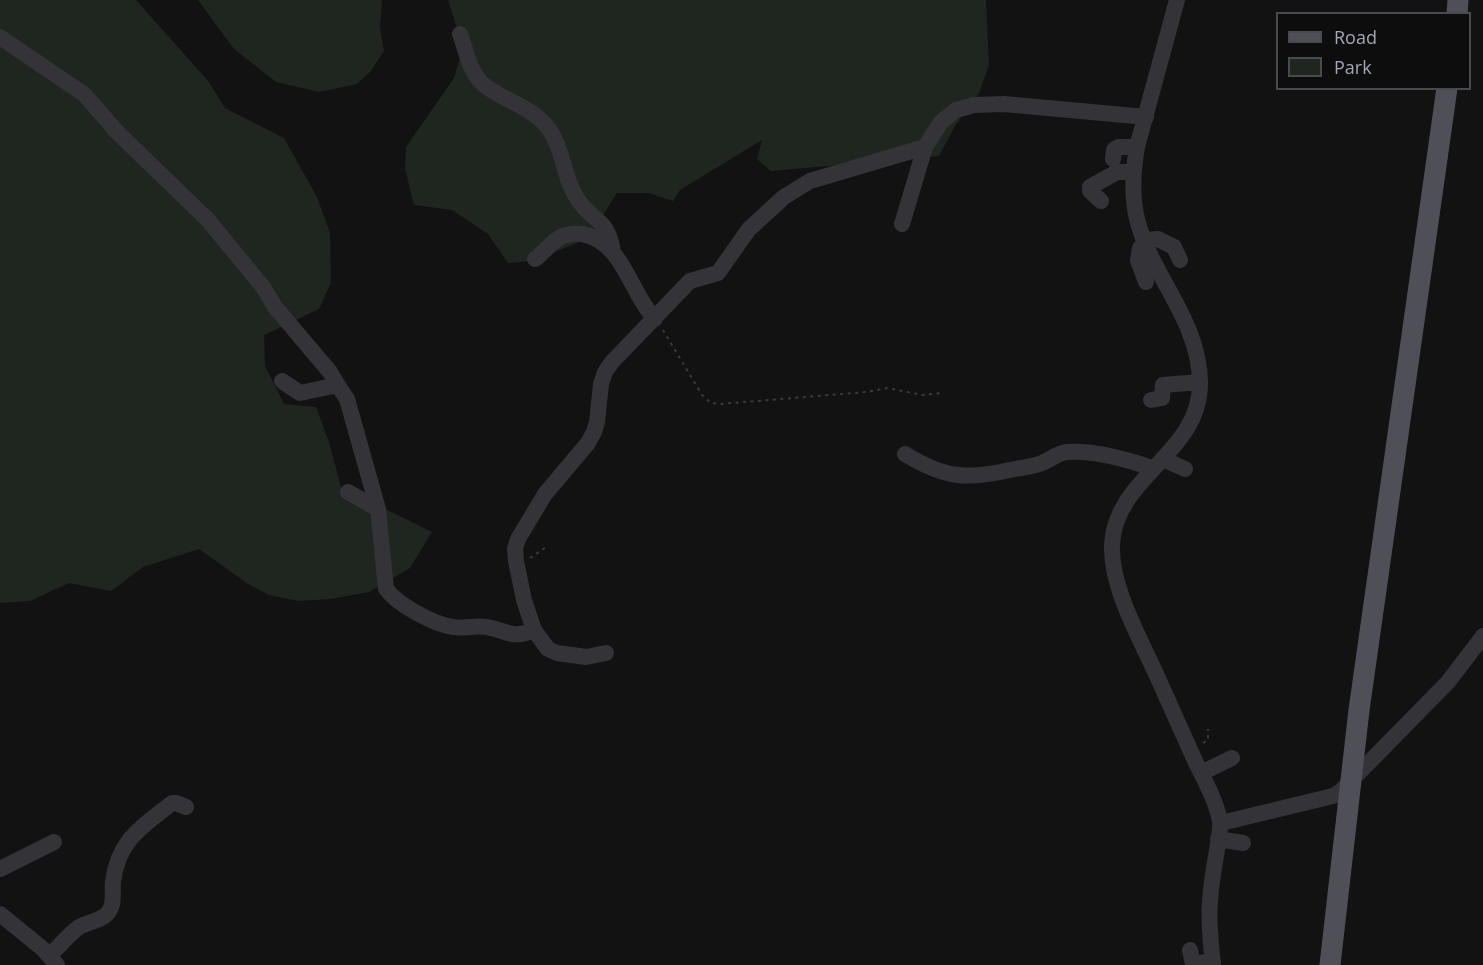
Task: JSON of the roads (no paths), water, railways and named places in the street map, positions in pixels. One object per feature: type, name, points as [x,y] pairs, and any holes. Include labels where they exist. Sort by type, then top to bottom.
[{"type":"main road","points":[[1330,965],[1359,710],[1447,90]]},
{"type":"street","points":[[1177,0],[1137,147],[1133,189],[1137,219],[1146,242],[1187,324],[1198,360],[1199,403],[1193,421],[1179,441],[1119,511],[1112,545],[1120,589],[1135,629],[1216,808],[1220,831],[1209,909],[1213,963],[1193,964],[1190,950]]},
{"type":"street","points":[[460,34],[473,70],[482,84],[521,105],[550,131],[560,150],[572,189],[579,201],[608,230],[613,252]]},
{"type":"street","points":[[0,36],[86,95],[117,132],[208,220],[263,287],[275,307],[330,372],[347,399],[351,411],[378,509],[383,578],[386,589],[394,599],[441,624],[455,628],[489,627],[515,636],[534,630]]},
{"type":"street","points":[[902,224],[925,147],[941,122],[956,110],[974,105],[1004,104],[1146,117]]},
{"type":"street","points":[[606,653],[586,657],[551,651],[534,630],[524,600],[515,549],[518,539],[545,494],[588,443],[594,432],[601,384],[609,367],[690,281],[718,273],[749,229],[796,188],[810,181],[925,147]]},
{"type":"street","points":[[1113,159],[1114,150],[1118,147],[1137,147]]},
{"type":"street","points":[[1101,201],[1089,191],[1090,187],[1117,172],[1133,172]]},
{"type":"street","points":[[536,259],[560,237],[575,233],[587,235],[613,252],[623,265],[647,310],[655,319]]},
{"type":"street","points":[[1146,282],[1138,260],[1140,248],[1146,242],[1158,240],[1174,247],[1180,260]]},
{"type":"street","points":[[282,381],[300,393],[333,386],[339,387]]},
{"type":"street","points":[[1151,400],[1162,398],[1163,385],[1200,382]]},
{"type":"street","points":[[905,454],[925,466],[951,475],[963,476],[984,476],[1034,465],[1065,452],[1080,452],[1185,469]]},
{"type":"street","points":[[348,492],[378,509]]},
{"type":"street","points":[[1220,831],[1333,796],[1350,783],[1448,682],[1483,636]]},
{"type":"street","points":[[1201,773],[1233,758]]},
{"type":"street","points":[[0,914],[53,960],[79,928],[109,912],[113,904],[113,882],[120,852],[127,841],[136,831],[172,803],[186,807]]},
{"type":"street","points":[[1220,831],[1244,843]]},
{"type":"street","points":[[0,869],[54,842]]}]
